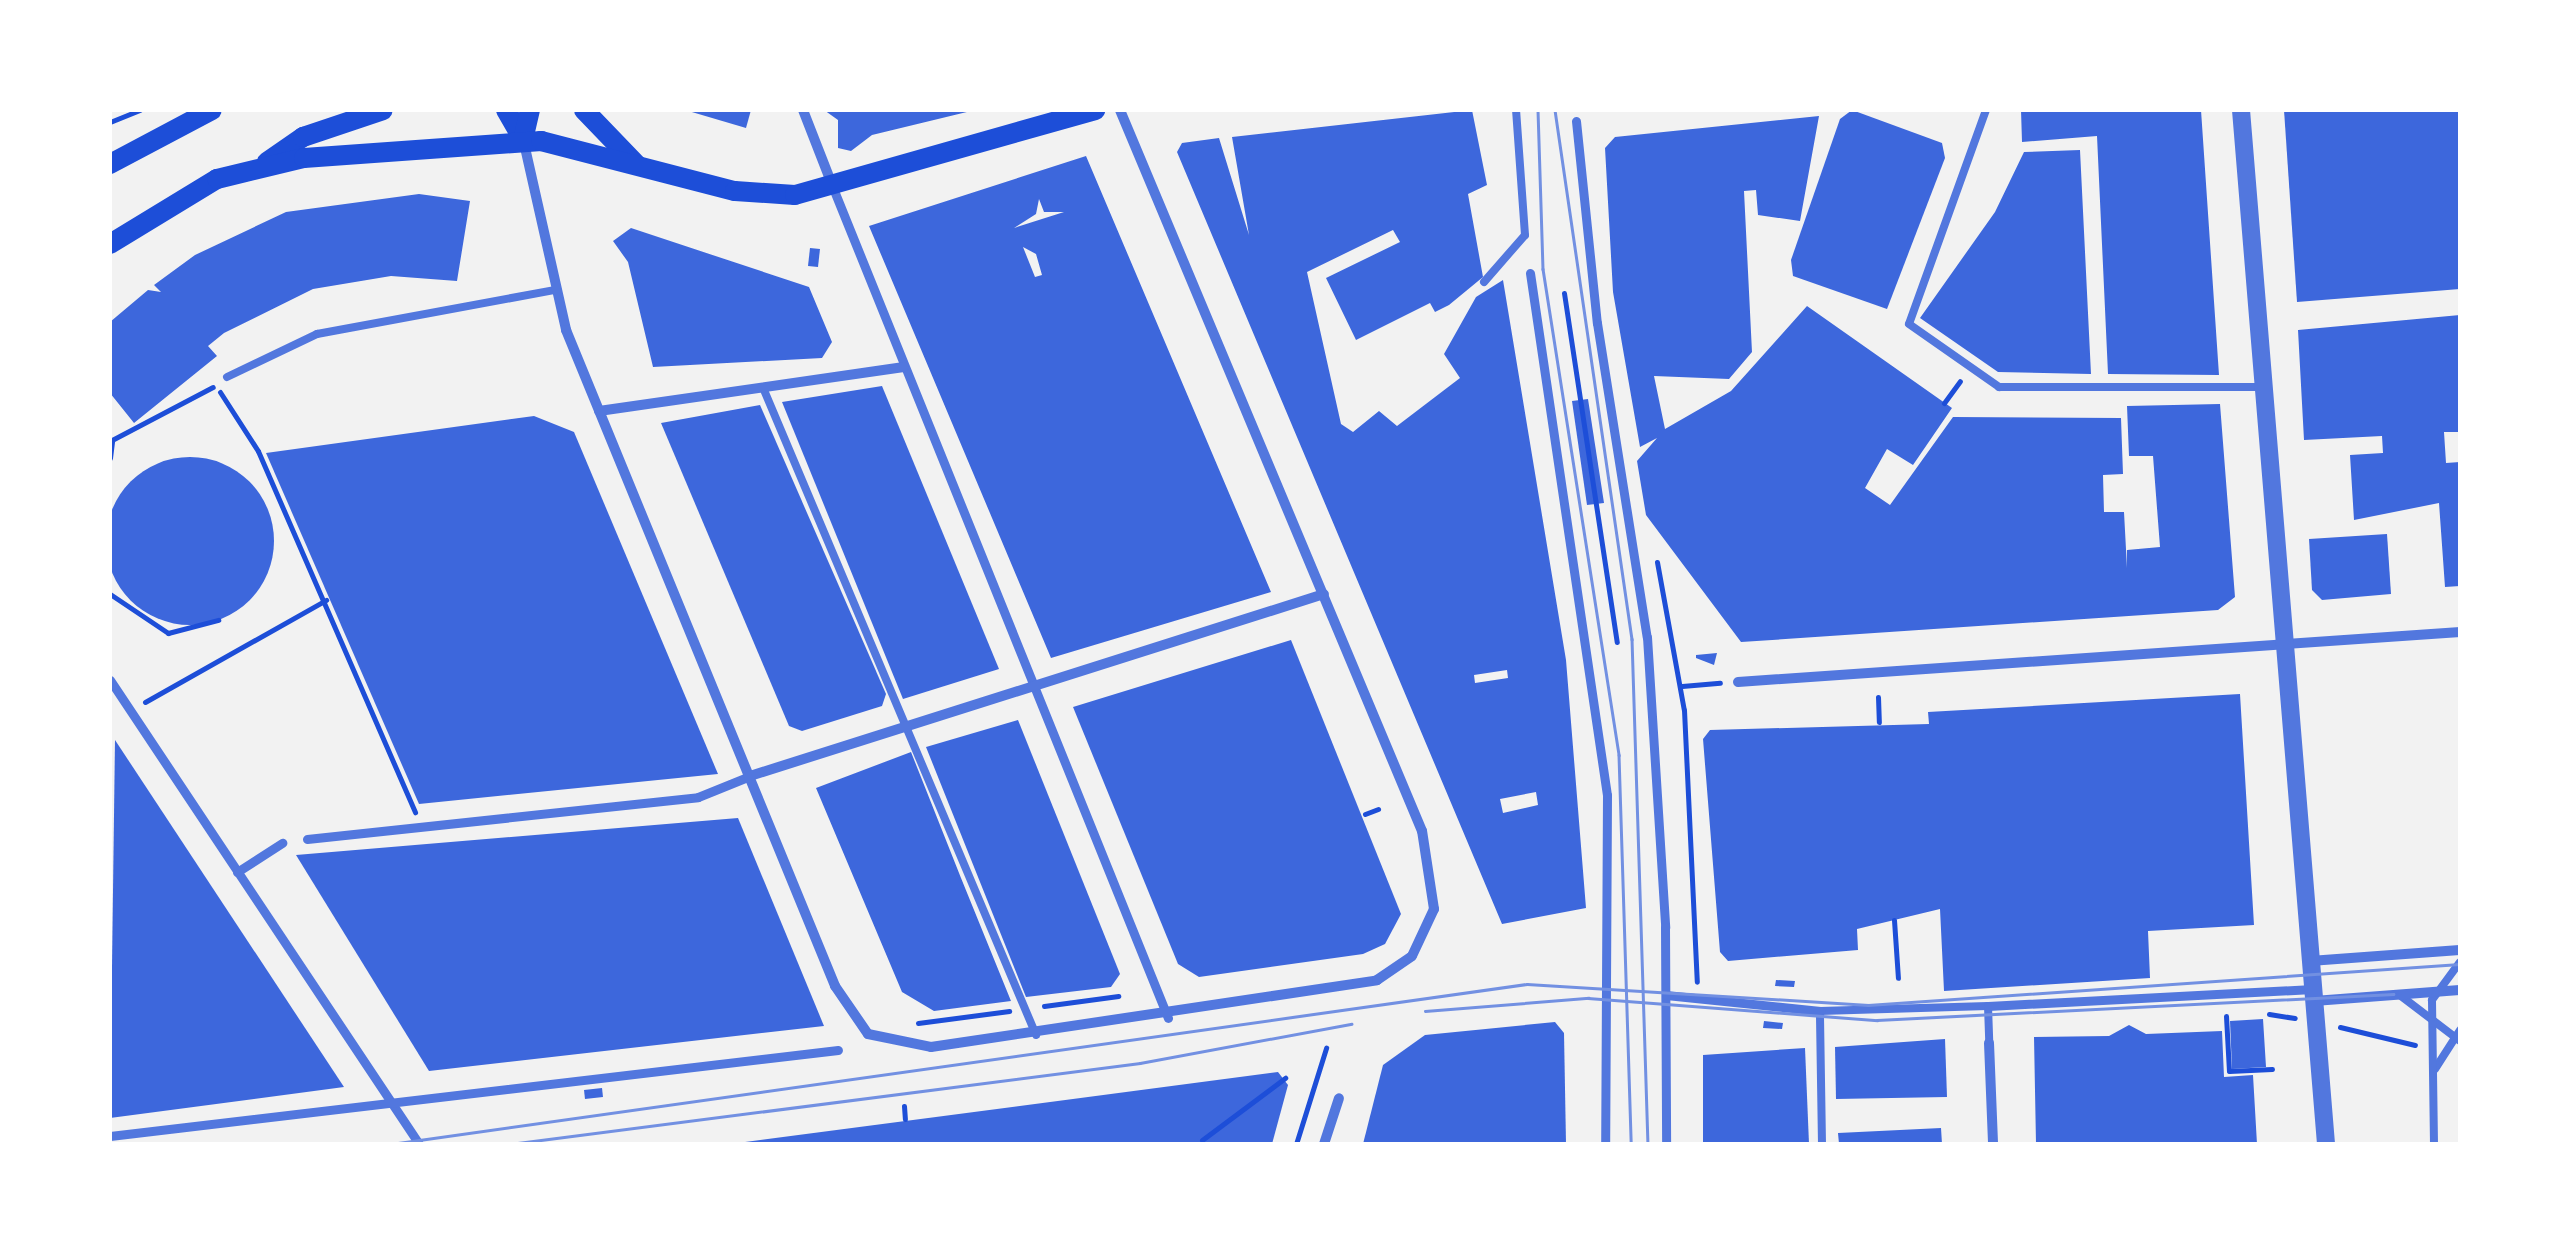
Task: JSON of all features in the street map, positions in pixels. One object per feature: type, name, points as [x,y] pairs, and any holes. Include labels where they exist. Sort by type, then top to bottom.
[{"type":"main road","points":[[110,164],[212,110]]},
{"type":"main road","points":[[110,244],[184,196],[304,148],[382,110]]},
{"type":"main road","points":[[506,110],[523,140]]},
{"type":"main road","points":[[523,140],[530,110]]},
{"type":"main road","points":[[584,110],[638,167]]},
{"type":"main road","points":[[304,148],[523,140],[736,192],[833,188],[1095,110]]},
{"type":"street","points":[[803,110],[1031,686],[1168,1018]]},
{"type":"street","points":[[523,140],[554,290],[599,411],[857,1026],[914,1047],[1168,1018],[1377,980],[1412,956],[1436,883],[1324,594],[1120,110]]},
{"type":"street","points":[[2241,110],[2259,387],[2326,1144]]},
{"type":"street","points":[[1576,121],[1597,323],[1647,638],[1666,995],[1666,1144]]},
{"type":"street","points":[[1530,274],[1607,795],[1605,1144]]},
{"type":"street","points":[[599,411],[904,367]]},
{"type":"street","points":[[307,838],[698,797],[904,724],[1324,594]]},
{"type":"street","points":[[1738,682],[2460,632]]},
{"type":"street","points":[[110,680],[419,1144]]},
{"type":"street","points":[[237,872],[282,843]]},
{"type":"street","points":[[2310,961],[2460,950]]},
{"type":"street","points":[[1988,1006],[2460,990]]},
{"type":"street","points":[[1666,995],[1820,1010]]},
{"type":"street","points":[[1989,1042],[1994,1144]]},
{"type":"street","points":[[110,1136],[838,1050]]},
{"type":"street","points":[[1324,1144],[1338,1098]]},
{"type":"lane","points":[[1484,282],[1525,235],[1516,110]]},
{"type":"lane","points":[[1986,110],[1909,324],[1999,386],[2259,387]]},
{"type":"lane","points":[[227,377],[317,334],[554,290]]},
{"type":"lane","points":[[764,390],[1036,1035]]},
{"type":"lane","points":[[2434,1144],[2431,1011],[2436,992],[2460,962]]},
{"type":"lane","points":[[2393,994],[2431,1011],[2459,1035],[2435,1070]]},
{"type":"lane","points":[[1822,1144],[1820,1010],[1988,1006],[1989,1042]]},
{"type":"path","points":[[110,122],[140,110]]},
{"type":"path","points":[[1564,293],[1617,642]]},
{"type":"path","points":[[1944,403],[1970,366]]},
{"type":"path","points":[[110,458],[111,441],[227,377]]},
{"type":"path","points":[[216,385],[258,451],[422,826]]},
{"type":"path","points":[[110,594],[168,632],[218,620]]},
{"type":"path","points":[[131,710],[326,600]]},
{"type":"path","points":[[1682,686],[1738,682]]},
{"type":"path","points":[[1878,697],[1879,722]]},
{"type":"path","points":[[1365,814],[1378,809]]},
{"type":"path","points":[[1894,920],[1898,978]]},
{"type":"path","points":[[2226,1016],[2228,1071],[2272,1068]]},
{"type":"path","points":[[2369,1016],[2370,1033]]},
{"type":"path","points":[[2356,1030],[2416,1044]]},
{"type":"path","points":[[1296,1144],[1326,1048]]},
{"type":"path","points":[[1202,1140],[1284,1078]]},
{"type":"path","points":[[904,1106],[905,1120]]},
{"type":"path","points":[[1485,1144],[1498,1144]]},
{"type":"building","points":[[685,110],[751,110],[746,128]]},
{"type":"building","points":[[824,110],[971,111],[872,135],[851,151],[838,148],[838,120]]},
{"type":"building","points":[[1472,110],[1487,185],[1468,194],[1483,277],[1435,312],[1430,303],[1356,340],[1326,278],[1400,242],[1393,230],[1307,272],[1341,424],[1353,432],[1379,411],[1397,426],[1460,378],[1444,354],[1476,297],[1503,280],[1566,660],[1586,908],[1502,924],[1177,152],[1182,143],[1219,138],[1249,235],[1232,137]],"holes":[[[1507,670],[1508,678],[1475,683],[1474,675]],[[1536,792],[1538,805],[1503,813],[1500,799]]]},
{"type":"building","points":[[1852,110],[1942,143],[1945,158],[1887,309],[1793,276],[1791,260],[1840,119]]},
{"type":"building","points":[[2021,110],[2201,110],[2219,375],[2108,374],[2097,136],[2022,142]]},
{"type":"building","points":[[2284,110],[2460,110],[2460,289],[2297,302]]},
{"type":"building","points":[[1819,116],[1800,221],[1758,215],[1756,190],[1744,191],[1752,352],[1729,379],[1654,376],[1665,429],[1731,391],[1807,306],[1952,408],[1913,465],[1887,449],[1865,488],[1890,505],[1953,417],[2121,418],[2123,474],[2103,475],[2104,512],[2124,512],[2127,568],[2127,550],[2160,547],[2153,456],[2129,456],[2127,406],[2220,404],[2235,597],[2218,610],[1741,642],[1646,515],[1637,461],[1657,438],[1640,447],[1613,292],[1605,148],[1615,137]]},
{"type":"building","points":[[2080,150],[2091,374],[1998,372],[1920,318],[1995,212],[2024,152]]},
{"type":"building","points":[[1086,156],[1271,592],[1051,658],[869,226]],"holes":[[[1039,199],[1044,212],[1064,212],[1014,228],[1036,214]],[[1023,247],[1036,254],[1042,275],[1035,277]]]},
{"type":"building","points":[[419,194],[470,201],[457,281],[391,276],[313,289],[224,333],[208,346],[217,356],[134,423],[110,393],[110,322],[148,290],[161,292],[154,285],[195,255],[286,212]]},
{"type":"building","points":[[631,228],[809,287],[832,342],[822,358],[653,367],[628,262],[613,241]]},
{"type":"building","points":[[810,248],[820,249],[818,267],[808,266]]},
{"type":"building","points":[[2460,315],[2460,432],[2444,432],[2446,463],[2460,462],[2460,586],[2445,587],[2439,503],[2354,520],[2350,455],[2383,453],[2382,436],[2304,440],[2298,330]]},
{"type":"building","points":[[882,386],[999,669],[903,699],[782,402]]},
{"type":"building","points":[[1588,399],[1604,503],[1587,505],[1572,401]]},
{"type":"building","points":[[760,405],[886,694],[882,706],[802,731],[789,726],[661,423]]},
{"type":"building","points":[[534,416],[574,432],[718,774],[419,804],[266,453]]},
{"type":"building","points":[[190,457],[222,464],[249,482],[267,509],[274,541],[267,573],[249,600],[222,618],[190,625],[158,618],[131,600],[113,573],[106,541],[113,509],[131,482],[158,464]]},
{"type":"building","points":[[2387,534],[2391,594],[2322,600],[2312,590],[2309,539]]},
{"type":"building","points":[[1291,640],[1401,914],[1385,944],[1363,954],[1199,977],[1178,964],[1073,707]]},
{"type":"building","points":[[1717,653],[1714,665],[1696,658],[1696,655]]},
{"type":"building","points":[[2240,694],[2254,925],[2148,931],[2150,978],[1944,991],[1940,909],[1857,929],[1858,950],[1728,961],[1720,952],[1703,739],[1710,730],[1929,724],[1928,712]]},
{"type":"building","points":[[1018,720],[1120,974],[1111,987],[1026,997],[926,747]]},
{"type":"building","points":[[115,740],[344,1087],[110,1118]]},
{"type":"building","points":[[911,752],[1011,1001],[934,1011],[902,992],[816,788]]},
{"type":"building","points":[[738,818],[824,1026],[429,1071],[296,855]]},
{"type":"building","points":[[1776,980],[1795,981],[1794,987],[1775,986]]},
{"type":"building","points":[[2263,1019],[2266,1067],[2232,1069],[2230,1021]]},
{"type":"building","points":[[1764,1021],[1783,1023],[1782,1029],[1763,1028]]},
{"type":"building","points":[[1555,1022],[1564,1033],[1566,1144],[1363,1144],[1383,1065],[1425,1035]]},
{"type":"building","points":[[2129,1025],[2146,1034],[2222,1031],[2224,1077],[2253,1075],[2257,1144],[2036,1144],[2034,1037],[2109,1036]]},
{"type":"building","points":[[1945,1039],[1947,1097],[1836,1099],[1835,1047]]},
{"type":"building","points":[[1805,1048],[1809,1144],[1703,1144],[1703,1055]]},
{"type":"building","points":[[1278,1072],[1288,1085],[1272,1144],[730,1144]]},
{"type":"building","points":[[602,1088],[603,1097],[585,1099],[584,1090]]},
{"type":"building","points":[[1941,1128],[1942,1144],[1839,1144],[1838,1133]]},
{"type":"tram line","points":[[1538,110],[1543,269],[1619,755],[1631,1144]]},
{"type":"tram line","points":[[1555,110],[1632,639],[1648,1144]]},
{"type":"tram line","points":[[391,1144],[1527,984],[1868,1005],[2460,964]]},
{"type":"tram line","points":[[1425,1011],[1588,998],[1877,1020],[2393,994]]},
{"type":"tram line","points":[[510,1144],[1140,1063],[1351,1024]]}]
